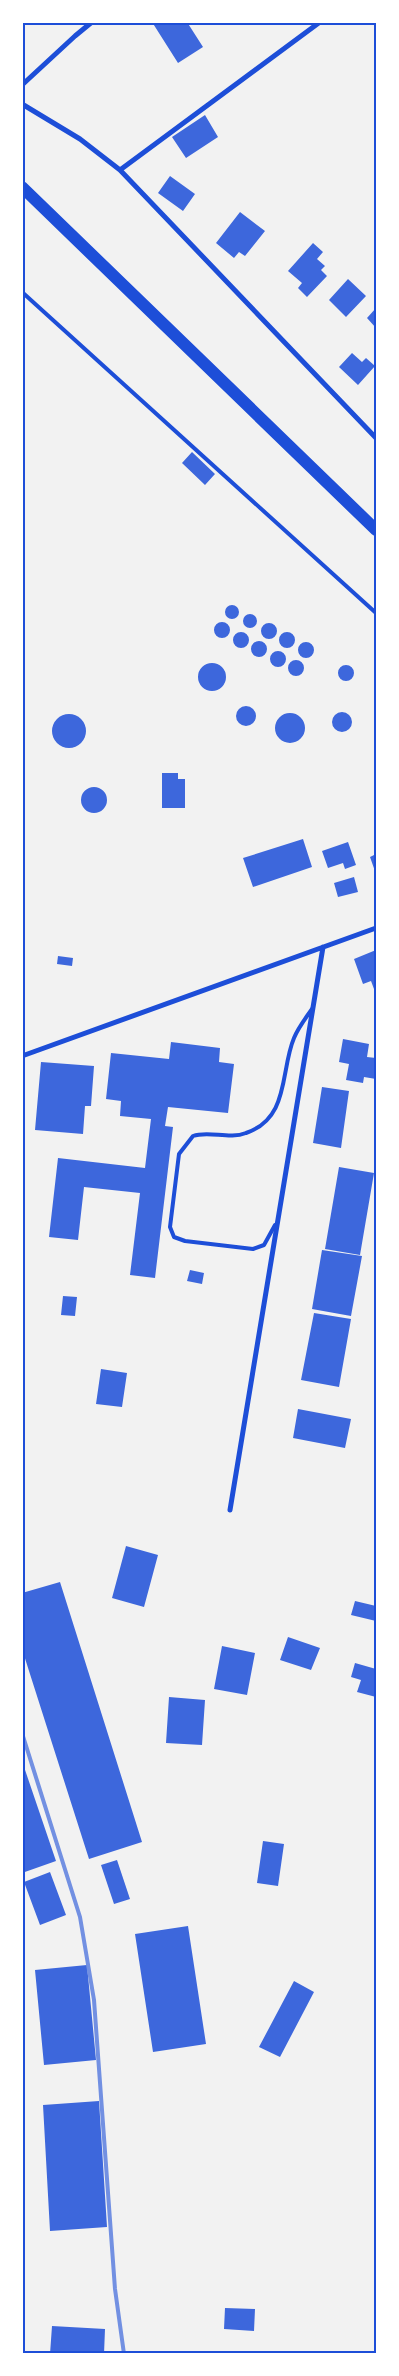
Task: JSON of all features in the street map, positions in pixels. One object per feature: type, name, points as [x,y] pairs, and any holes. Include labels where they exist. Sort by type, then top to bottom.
[{"type":"main road","points":[[22,187],[376,530]]},
{"type":"street","points":[[22,85],[74,36],[92,22]]},
{"type":"street","points":[[120,170],[320,22]]},
{"type":"street","points":[[22,104],[80,139],[120,170],[376,438]]},
{"type":"street","points":[[22,1056],[376,928]]},
{"type":"street","points":[[230,1510],[322,947]]},
{"type":"lane","points":[[22,292],[159,413],[376,613]]},
{"type":"lane","points":[[277,1221],[269,1239],[264,1245],[253,1249],[185,1241],[174,1237],[170,1227],[179,1154],[193,1136],[236,1136],[247,1133],[271,1114],[280,1099],[293,1039],[312,1009]]},
{"type":"building","points":[[152,22],[187,22],[203,47],[178,63]]},
{"type":"building","points":[[205,115],[218,137],[186,158],[172,137]]},
{"type":"building","points":[[170,176],[195,194],[183,211],[158,193]]},
{"type":"building","points":[[240,212],[265,231],[245,256],[239,252],[234,258],[216,243]]},
{"type":"building","points":[[313,243],[323,252],[317,259],[325,266],[321,270],[327,276],[307,297],[298,288],[302,283],[288,271]]},
{"type":"building","points":[[348,279],[366,296],[346,317],[329,300]]},
{"type":"building","points":[[376,308],[376,328],[367,318]]},
{"type":"building","points":[[352,353],[362,362],[366,358],[375,366],[358,385],[339,367]]},
{"type":"building","points":[[192,452],[215,474],[205,485],[182,463]]},
{"type":"building","points":[[229,605],[235,605],[239,612],[235,619],[229,619],[225,615],[225,609]]},
{"type":"building","points":[[247,614],[253,614],[257,621],[253,628],[247,628],[243,624],[243,618]]},
{"type":"building","points":[[222,622],[230,630],[222,638],[214,630]]},
{"type":"building","points":[[269,623],[277,631],[269,639],[261,631]]},
{"type":"building","points":[[241,632],[249,640],[241,648],[233,640]]},
{"type":"building","points":[[287,632],[295,640],[287,648],[279,640]]},
{"type":"building","points":[[259,641],[267,649],[259,657],[251,649]]},
{"type":"building","points":[[306,642],[314,650],[306,658],[298,650]]},
{"type":"building","points":[[278,651],[286,659],[278,667],[270,659]]},
{"type":"building","points":[[296,660],[304,668],[296,676],[288,668]]},
{"type":"building","points":[[212,663],[222,667],[226,677],[222,687],[212,691],[202,687],[198,677],[202,667]]},
{"type":"building","points":[[346,665],[354,673],[346,681],[338,673]]},
{"type":"building","points":[[246,706],[253,709],[256,716],[253,723],[246,726],[239,723],[236,716],[239,709]]},
{"type":"building","points":[[342,712],[349,715],[352,722],[349,729],[342,732],[335,729],[332,722],[335,715]]},
{"type":"building","points":[[290,713],[301,717],[305,728],[301,739],[290,743],[279,739],[275,728],[279,717]]},
{"type":"building","points":[[69,714],[76,715],[81,719],[85,724],[85,738],[81,743],[76,747],[69,748],[62,747],[57,743],[53,738],[52,731],[53,724],[57,719],[62,715]]},
{"type":"building","points":[[162,773],[178,773],[178,779],[185,779],[185,808],[162,808]]},
{"type":"building","points":[[94,787],[103,791],[107,800],[103,809],[94,813],[85,809],[81,800],[85,791]]},
{"type":"building","points":[[303,839],[312,867],[253,887],[243,858]]},
{"type":"building","points":[[348,842],[356,865],[345,869],[343,863],[328,868],[322,851]]},
{"type":"building","points":[[376,854],[376,874],[370,857]]},
{"type":"building","points":[[354,877],[358,892],[338,897],[334,883]]},
{"type":"building","points":[[376,950],[376,988],[374,989],[371,981],[363,984],[354,959]]},
{"type":"building","points":[[58,956],[73,958],[72,966],[57,964]]},
{"type":"building","points":[[343,1039],[369,1044],[367,1057],[376,1058],[376,1079],[364,1077],[363,1083],[346,1080],[349,1064],[339,1062]]},
{"type":"building","points":[[171,1042],[220,1048],[219,1062],[234,1064],[228,1113],[168,1107],[165,1126],[173,1127],[155,1278],[130,1275],[140,1193],[84,1187],[78,1240],[49,1237],[58,1158],[145,1168],[151,1119],[120,1116],[121,1101],[106,1099],[111,1053],[169,1059]]},
{"type":"building","points":[[41,1062],[94,1066],[91,1106],[85,1106],[83,1134],[35,1130]]},
{"type":"building","points":[[322,1087],[349,1091],[341,1148],[313,1143]]},
{"type":"building","points":[[339,1167],[374,1173],[360,1255],[325,1249]]},
{"type":"building","points":[[322,1250],[362,1256],[351,1316],[312,1309]]},
{"type":"building","points":[[190,1270],[204,1273],[202,1284],[187,1281]]},
{"type":"building","points":[[63,1296],[77,1297],[75,1316],[61,1315]]},
{"type":"building","points":[[314,1313],[351,1319],[339,1387],[301,1380]]},
{"type":"building","points":[[101,1369],[127,1373],[122,1407],[96,1404]]},
{"type":"building","points":[[298,1409],[351,1419],[345,1448],[293,1438]]},
{"type":"building","points":[[126,1546],[158,1555],[144,1607],[112,1598]]},
{"type":"building","points":[[60,1582],[142,1842],[89,1859],[22,1649],[22,1593]]},
{"type":"building","points":[[355,1601],[376,1606],[376,1621],[351,1615]]},
{"type":"building","points":[[288,1637],[320,1648],[311,1670],[280,1660]]},
{"type":"building","points":[[222,1646],[255,1653],[247,1695],[214,1689]]},
{"type":"building","points":[[355,1663],[376,1669],[376,1697],[357,1692],[361,1680],[351,1677]]},
{"type":"building","points":[[169,1697],[205,1700],[202,1745],[166,1743]]},
{"type":"building","points":[[22,1761],[56,1861],[22,1873]]},
{"type":"building","points":[[263,1841],[284,1844],[278,1886],[257,1883]]},
{"type":"building","points":[[117,1860],[130,1899],[114,1904],[101,1865]]},
{"type":"building","points":[[50,1872],[66,1915],[40,1925],[24,1882]]},
{"type":"building","points":[[188,1926],[206,2044],[153,2052],[135,1934]]},
{"type":"building","points":[[87,1965],[96,2060],[44,2065],[35,1970]]},
{"type":"building","points":[[294,1981],[314,1992],[280,2057],[259,2047]]},
{"type":"building","points":[[99,2101],[107,2227],[50,2231],[43,2105]]},
{"type":"building","points":[[225,2308],[255,2309],[254,2331],[224,2329]]},
{"type":"building","points":[[52,2326],[105,2329],[104,2354],[50,2354]]},
{"type":"railway","points":[[22,1733],[80,1917],[94,2000],[115,2289],[124,2354]]}]
